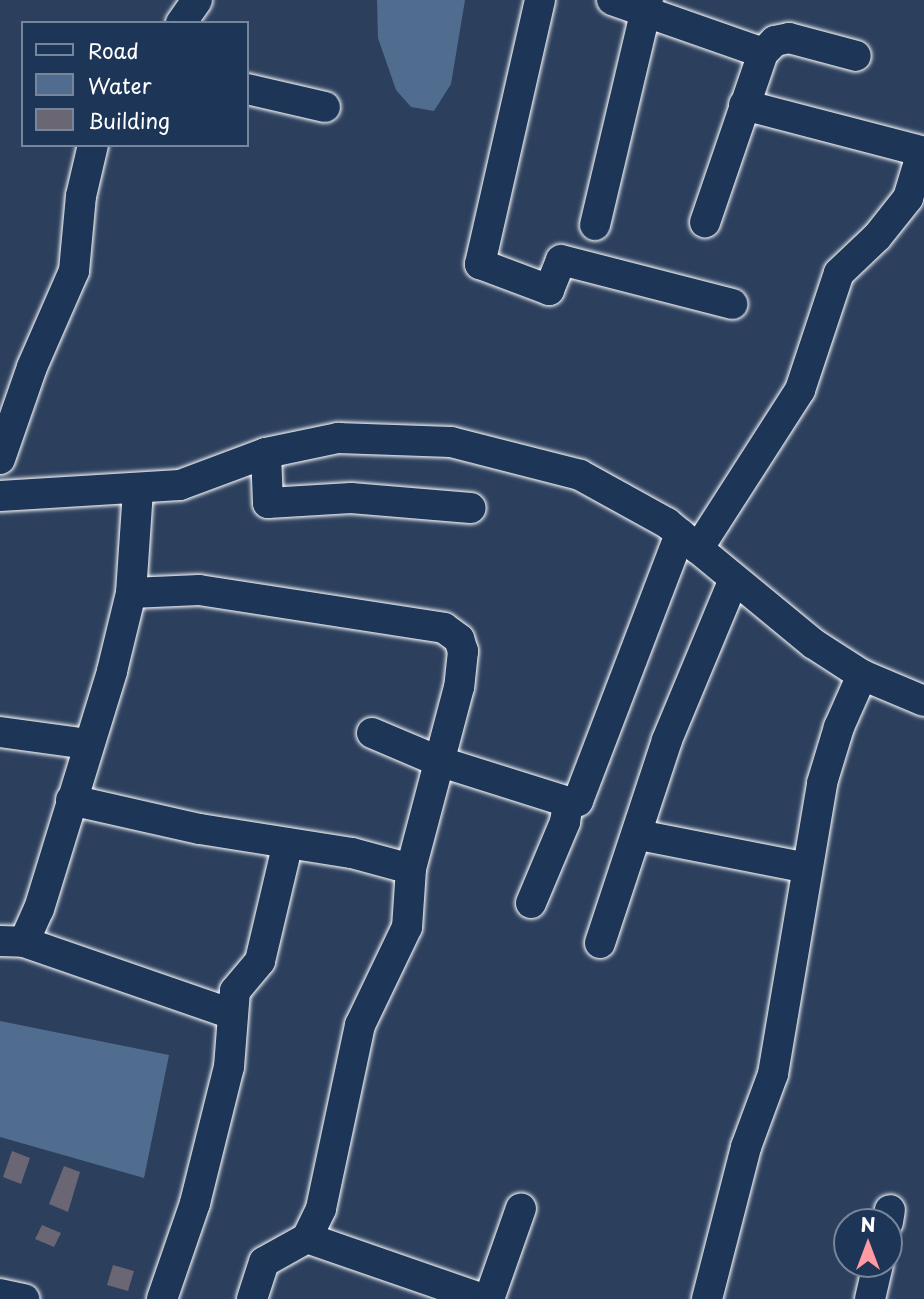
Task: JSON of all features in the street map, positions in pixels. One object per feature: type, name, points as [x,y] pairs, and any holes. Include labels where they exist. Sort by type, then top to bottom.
[{"type":"street","points":[[182,21],[197,0]]},
{"type":"street","points":[[540,0],[480,264],[549,290],[561,260],[732,303]]},
{"type":"street","points":[[612,0],[646,6],[763,53]]},
{"type":"street","points":[[595,225],[646,6]]},
{"type":"street","points":[[705,222],[763,53],[775,41],[789,38],[856,56]]},
{"type":"street","points":[[248,89],[325,107]]},
{"type":"street","points":[[372,733],[438,761],[568,802],[578,801],[689,541],[800,390],[839,273],[877,237],[908,198],[923,152],[744,105]]},
{"type":"street","points":[[0,459],[32,367],[74,271],[80,196],[92,147]]},
{"type":"street","points":[[0,496],[180,485],[266,453],[338,438],[451,442],[580,475],[689,541],[734,579],[862,676],[924,701]]},
{"type":"street","points":[[266,453],[268,503],[351,498],[471,508]]},
{"type":"street","points":[[138,489],[131,593],[39,909],[12,942],[232,1014]]},
{"type":"street","points":[[600,943],[639,835],[667,740],[734,579]]},
{"type":"street","points":[[131,593],[199,590],[444,628],[460,639],[463,651],[459,687],[411,869],[407,927],[360,1025],[321,1209],[307,1238],[264,1262],[252,1299]]},
{"type":"street","points":[[706,1299],[746,1147],[773,1074],[822,783],[839,727],[862,676]]},
{"type":"street","points":[[0,732],[88,744]]},
{"type":"street","points":[[71,800],[200,829],[352,853],[411,869]]},
{"type":"street","points":[[531,903],[565,822],[568,802]]},
{"type":"street","points":[[639,835],[807,869]]},
{"type":"street","points":[[162,1299],[195,1203],[229,1067],[235,991],[260,961],[288,843]]},
{"type":"street","points":[[307,1238],[486,1299],[521,1208]]},
{"type":"street","points":[[870,1299],[875,1278]]},
{"type":"street","points":[[0,1294],[24,1299]]},
{"type":"water","points":[[377,0],[465,0],[451,84],[434,111],[411,107],[396,90],[378,38]]},
{"type":"water","points":[[0,1021],[169,1055],[144,1178],[0,1137]]},
{"type":"building","points":[[12,1151],[30,1158],[21,1184],[3,1177]]},
{"type":"building","points":[[64,1166],[80,1172],[68,1212],[49,1204]]},
{"type":"building","points":[[42,1225],[61,1233],[54,1247],[35,1239]]},
{"type":"building","points":[[113,1265],[134,1271],[128,1291],[107,1285]]}]
